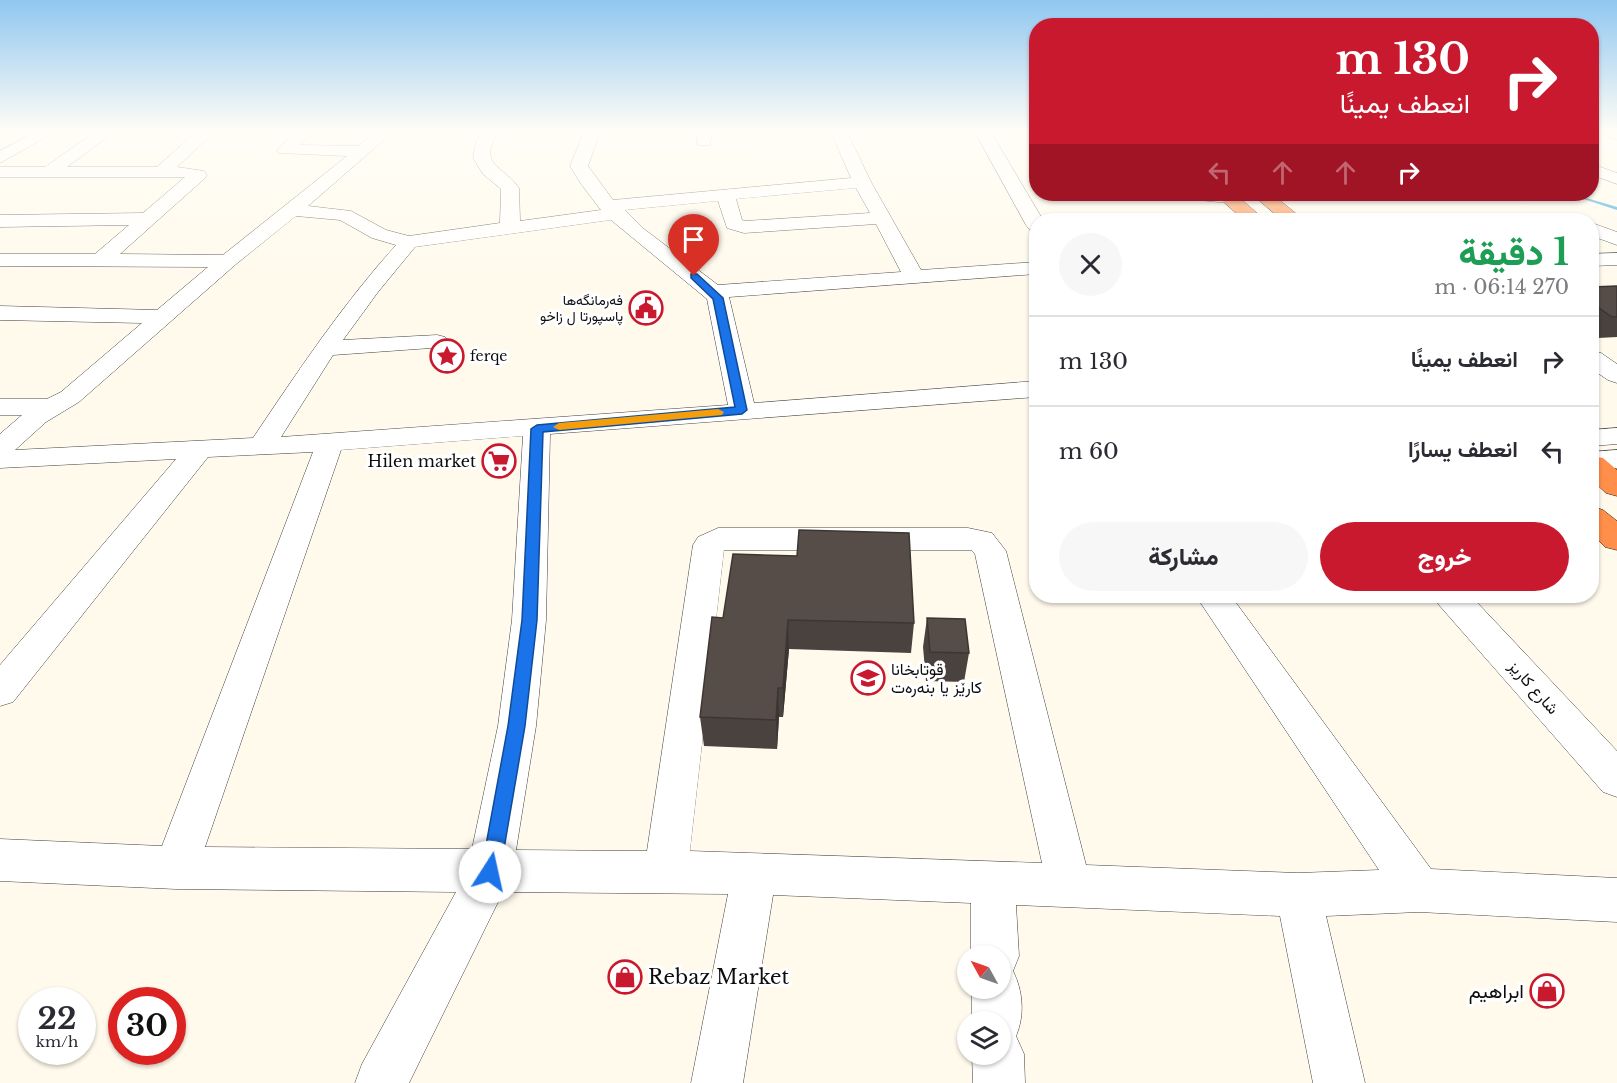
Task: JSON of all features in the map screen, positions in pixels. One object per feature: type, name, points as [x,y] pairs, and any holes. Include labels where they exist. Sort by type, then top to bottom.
[{"type":"highway","points":[[1232,201],[1247,213]]},
{"type":"highway","points":[[1270,201],[1285,213]]},
{"type":"highway","points":[[1599,471],[1617,486]]},
{"type":"highway","points":[[1599,523],[1617,539]]},
{"type":"street","points":[[101,260],[191,183]]},
{"type":"street","points":[[0,448],[27,424],[70,397],[228,261],[325,183]]},
{"type":"street","points":[[504,183],[510,188],[510,228]]},
{"type":"street","points":[[588,183],[636,231],[717,299],[742,410]]},
{"type":"street","points":[[292,210],[344,215],[380,234],[409,242],[725,194],[856,183]]},
{"type":"street","points":[[862,183],[914,276]]},
{"type":"street","points":[[1012,183],[1029,213]]},
{"type":"street","points":[[725,194],[734,224],[744,227],[881,218]]},
{"type":"street","points":[[0,221],[149,219]]},
{"type":"street","points":[[1599,232],[1617,239]]},
{"type":"street","points":[[261,447],[325,348],[370,287],[409,242]]},
{"type":"street","points":[[1599,260],[1617,259]]},
{"type":"street","points":[[0,260],[228,261]]},
{"type":"street","points":[[717,299],[914,276],[1029,272]]},
{"type":"street","points":[[717,299],[1029,273]]},
{"type":"street","points":[[0,314],[162,317]]},
{"type":"street","points":[[325,348],[437,342]]},
{"type":"street","points":[[1599,363],[1617,375]]},
{"type":"street","points":[[1599,383],[1617,382]]},
{"type":"street","points":[[0,459],[330,444],[537,429],[742,410],[1029,390]]},
{"type":"street","points":[[0,407],[52,407]]},
{"type":"street","points":[[381,1083],[490,872],[517,726],[529,620],[537,429]]},
{"type":"street","points":[[1599,437],[1617,436]]},
{"type":"street","points":[[176,868],[330,444]]},
{"type":"street","points":[[0,691],[199,450]]},
{"type":"street","points":[[1599,460],[1617,459]]},
{"type":"street","points":[[666,871],[709,545],[718,539],[968,538],[981,541],[990,551],[1069,885]]},
{"type":"street","points":[[1218,603],[1419,890]]},
{"type":"street","name":"شارع كاريز","points":[[1457,603],[1617,779]]},
{"type":"street","points":[[0,860],[176,868],[754,873],[1298,895],[1419,890],[1617,900]]},
{"type":"street","points":[[717,1083],[754,873]]},
{"type":"street","points":[[993,882],[995,945]]},
{"type":"street","points":[[1298,895],[1339,1083]]},
{"type":"street","points":[[999,1065],[999,1083]]},
{"type":"building","points":[[1617,286],[1617,317],[1612,317],[1599,308],[1599,287]]},
{"type":"building","points":[[799,530],[909,533],[914,623],[788,620],[783,688],[778,688],[776,720],[700,717],[712,617],[723,618],[733,554],[797,556]]},
{"type":"building","points":[[927,618],[965,619],[969,653],[930,652]]},
{"type":"waterway","points":[[1592,201],[1617,209]]},
{"type":"slow traffic","points":[[559,427],[718,412]]},
{"type":"place","name":"فەرمانگەها پاسپورتا ل زاخو","points":[[646,308]]},
{"type":"place","name":"ferqe","points":[[447,356]]},
{"type":"place","name":"Hilen market","points":[[499,461]]},
{"type":"place","name":"قوتابخانا کارێز یا بنەرەت","points":[[868,678]]},
{"type":"place","name":"Rebaz Market","points":[[625,977]]},
{"type":"place","name":"ابراهيم","points":[[1547,991]]},
{"type":"route","points":[[490,872],[517,726],[529,620],[537,429],[742,410],[718,298],[694,276]]}]
